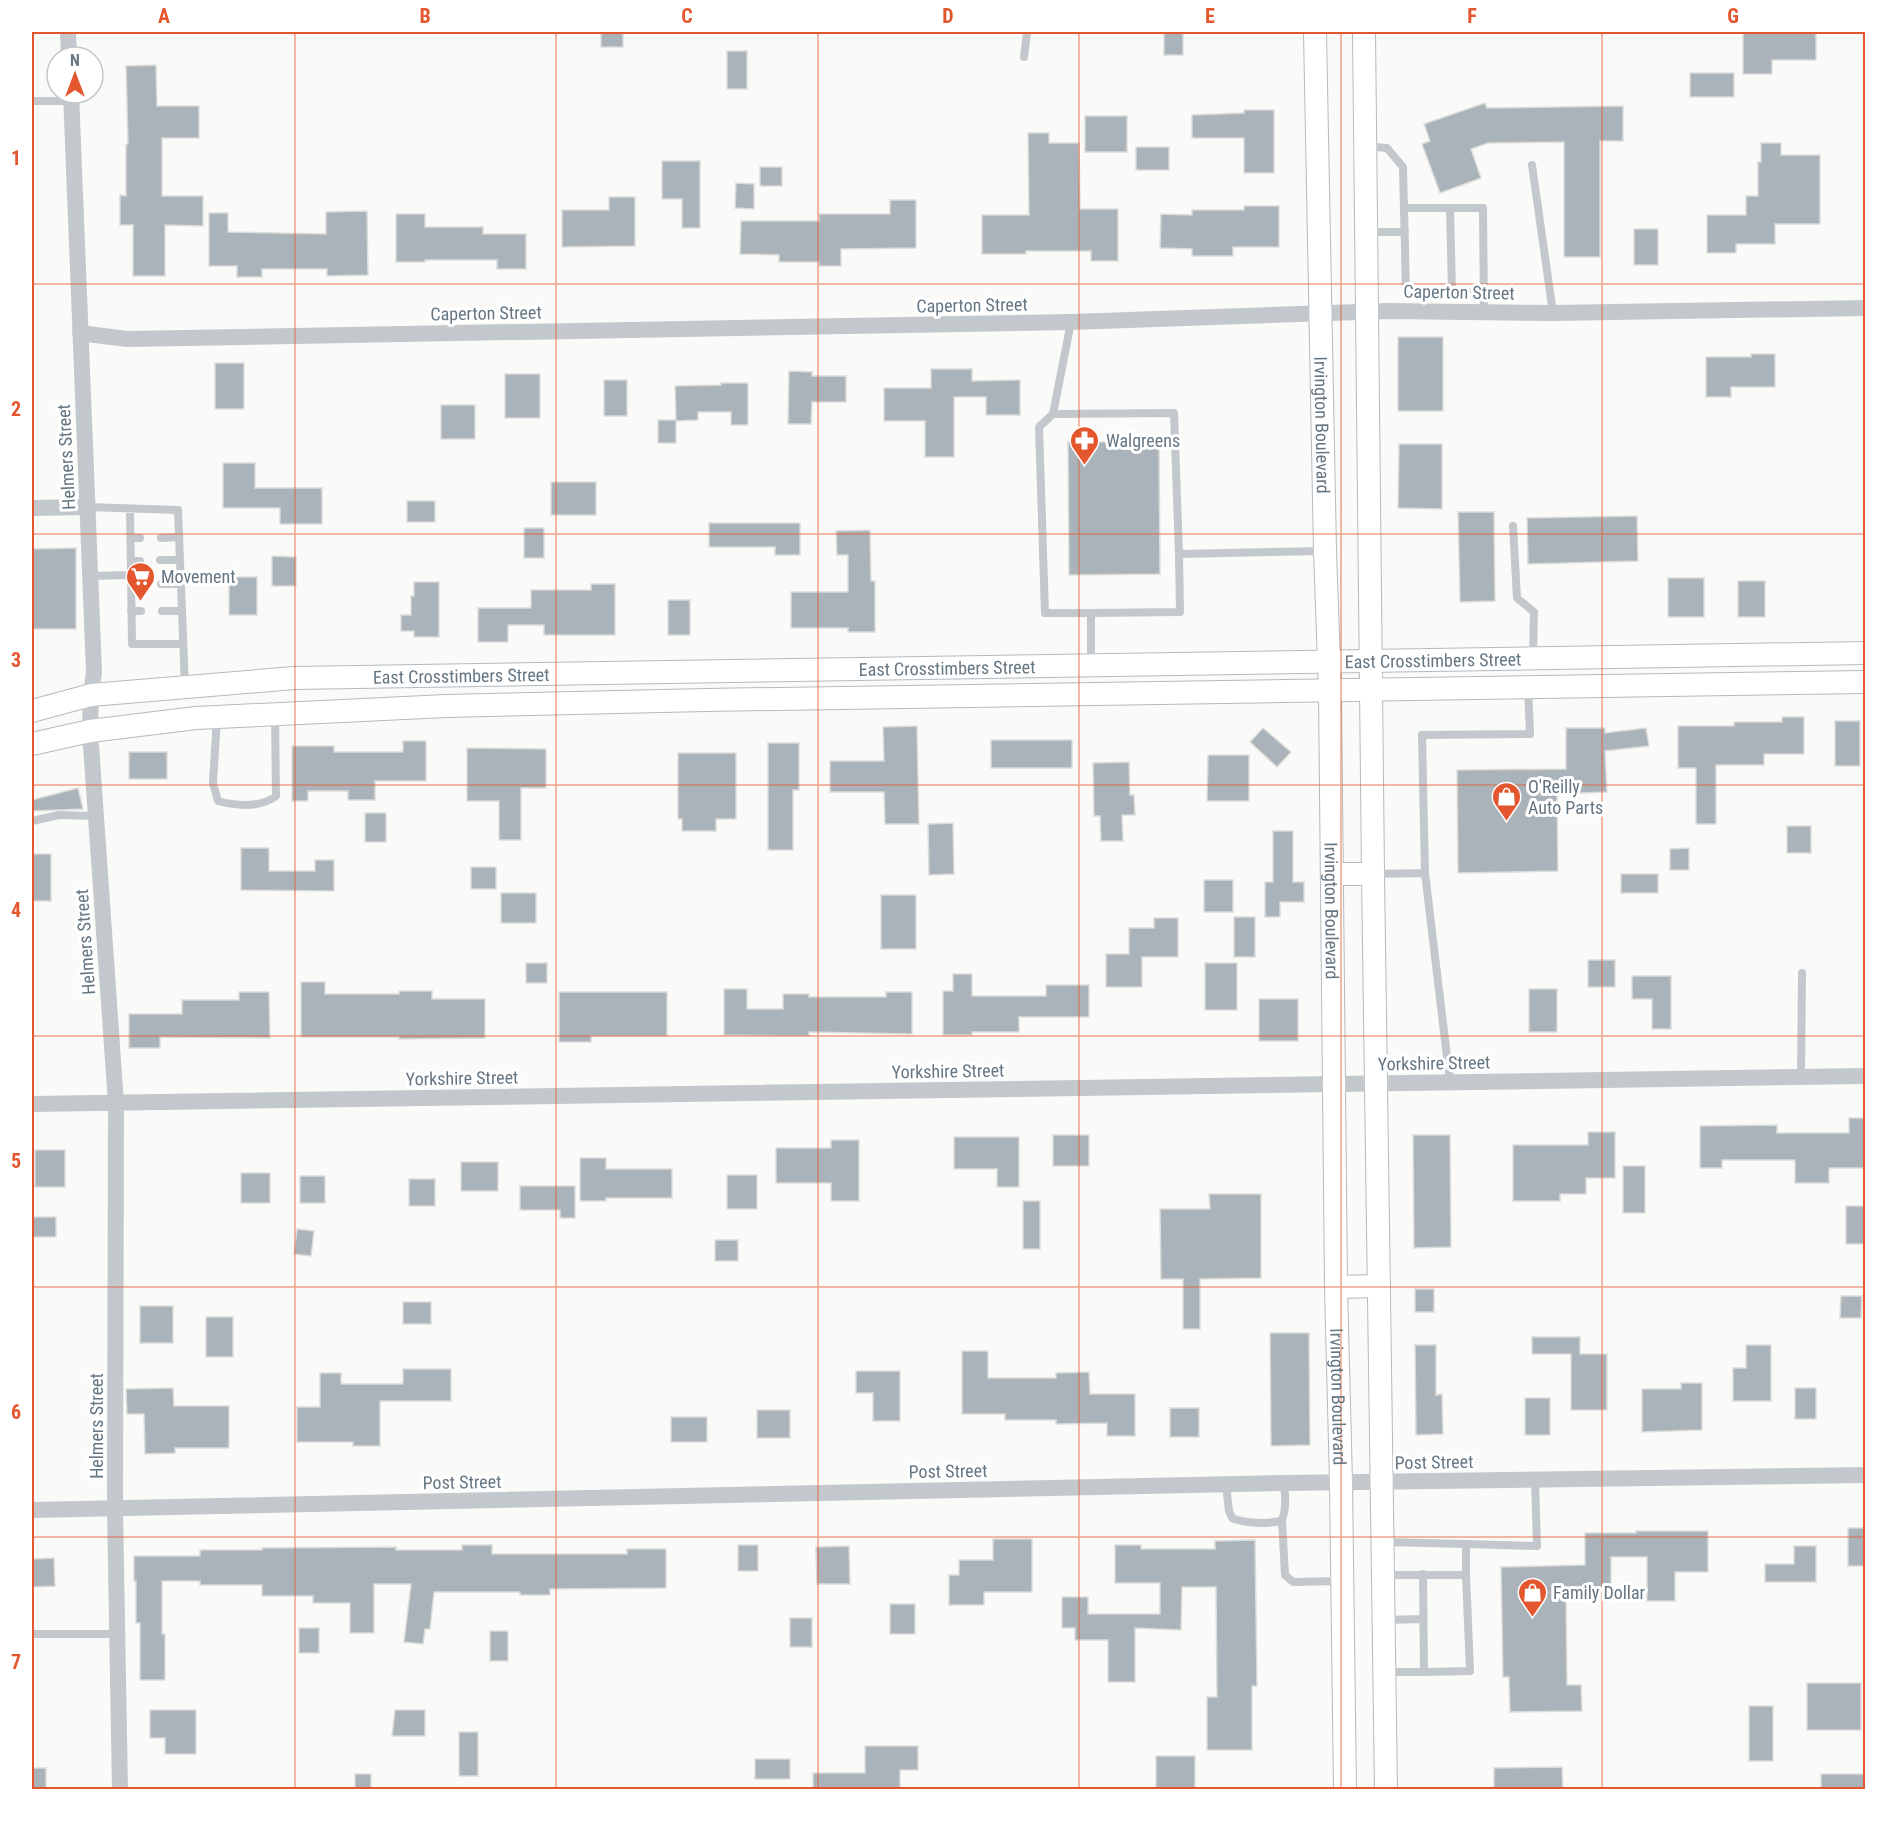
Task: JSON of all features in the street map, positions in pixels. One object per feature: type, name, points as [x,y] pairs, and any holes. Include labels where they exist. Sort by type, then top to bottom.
[{"type":"main road","name":"Irvington Boulevard","points":[[1315,32],[1325,551],[1330,691],[1336,1287],[1345,1790]]},
{"type":"main road","points":[[1364,32],[1372,874],[1386,1790]]},
{"type":"main road","name":"East Crosstimbers Street","points":[[32,711],[90,695],[294,678],[1866,653]]},
{"type":"main road","points":[[1688,685],[1689,656]]},
{"type":"main road","points":[[1093,666],[1095,694]]},
{"type":"main road","points":[[706,700],[707,672]]},
{"type":"main road","points":[[443,676],[446,706]]},
{"type":"main road","name":"East Crosstimbers Street","points":[[32,744],[90,731],[217,717],[446,706],[1866,682]]},
{"type":"main road","points":[[1332,874],[1372,874]]},
{"type":"main road","points":[[1336,1287],[1378,1286]]},
{"type":"street","name":"Helmers Street","points":[[71,105],[94,672],[90,695],[90,731],[116,1103],[115,1509],[120,1790]]},
{"type":"street","name":"Caperton Street","points":[[80,333],[127,339],[1071,322],[1367,312],[1866,308]]},
{"type":"street","points":[[32,508],[88,507]]},
{"type":"street","name":"Yorkshire Street","points":[[32,1104],[1866,1076]]},
{"type":"street","name":"Post Street","points":[[32,1510],[1284,1483],[1866,1475]]},
{"type":"lane","points":[[1024,57],[1027,32]]},
{"type":"lane","points":[[1365,146],[1387,148],[1402,167],[1406,293],[1484,292]]},
{"type":"lane","points":[[1532,165],[1553,312]]},
{"type":"lane","points":[[1404,208],[1483,208],[1484,312]]},
{"type":"lane","points":[[1450,208],[1452,292]]},
{"type":"lane","points":[[1366,232],[1405,232]]},
{"type":"lane","points":[[1053,414],[1174,413],[1180,612],[1045,613],[1039,427],[1053,414],[1071,322]]},
{"type":"lane","points":[[88,507],[178,510],[185,688]]},
{"type":"lane","points":[[130,509],[136,561],[134,581],[136,611],[132,644],[183,644]]},
{"type":"lane","points":[[1513,526],[1517,598],[1534,612],[1533,658]]},
{"type":"lane","points":[[161,538],[179,537]]},
{"type":"lane","points":[[1179,554],[1325,551]]},
{"type":"lane","points":[[160,560],[180,560]]},
{"type":"lane","points":[[90,576],[134,581]]},
{"type":"lane","points":[[161,584],[181,584]]},
{"type":"lane","points":[[162,611],[182,611]]},
{"type":"lane","points":[[1091,613],[1093,666]]},
{"type":"lane","points":[[1450,1082],[1425,873],[1422,735],[1530,734],[1528,688]]},
{"type":"lane","points":[[217,717],[213,783],[218,801],[232,805],[268,802],[276,796],[275,714]]},
{"type":"lane","points":[[32,821],[59,815],[96,816]]},
{"type":"lane","points":[[1372,874],[1425,873]]},
{"type":"lane","points":[[1801,1077],[1802,973]]},
{"type":"lane","points":[[1383,1542],[1536,1546],[1535,1480]]},
{"type":"lane","points":[[1284,1483],[1286,1501],[1282,1520],[1285,1575],[1293,1582],[1342,1581]]},
{"type":"lane","points":[[1226,1485],[1232,1518],[1239,1521],[1259,1522],[1282,1520]]},
{"type":"lane","points":[[1384,1672],[1470,1671],[1466,1544]]},
{"type":"lane","points":[[1423,1574],[1424,1672]]},
{"type":"lane","points":[[1383,1575],[1466,1575]]},
{"type":"lane","points":[[1383,1620],[1423,1619]]},
{"type":"lane","points":[[32,1634],[117,1634]]},
{"type":"building","points":[[601,32],[623,32],[623,47],[601,47]]},
{"type":"building","points":[[1164,32],[1183,32],[1183,55],[1164,55]]},
{"type":"building","points":[[1743,32],[1816,32],[1816,60],[1772,60],[1772,74],[1743,74]]},
{"type":"building","points":[[727,51],[747,51],[747,89],[727,89]]},
{"type":"building","points":[[156,65],[157,106],[199,106],[199,138],[162,138],[162,196],[203,196],[203,226],[165,225],[165,276],[133,276],[133,225],[120,225],[120,195],[126,196],[126,144],[128,144],[126,66]]},
{"type":"building","points":[[1690,73],[1734,73],[1734,97],[1690,97]]},
{"type":"building","points":[[1485,103],[1487,108],[1623,106],[1623,141],[1600,141],[1600,257],[1564,257],[1564,142],[1488,143],[1471,149],[1481,178],[1440,193],[1422,144],[1430,141],[1424,124]]},
{"type":"building","points":[[1244,110],[1274,110],[1274,173],[1244,173],[1244,138],[1192,138],[1192,115],[1244,113]]},
{"type":"building","points":[[1085,116],[1127,116],[1127,152],[1085,152]]},
{"type":"building","points":[[1028,133],[1049,133],[1049,143],[1079,143],[1080,209],[1118,209],[1118,261],[1091,261],[1091,251],[982,254],[982,215],[1029,215]]},
{"type":"building","points":[[1761,143],[1781,143],[1781,155],[1820,155],[1820,224],[1775,224],[1775,244],[1736,244],[1736,253],[1707,253],[1707,215],[1746,215],[1746,196],[1758,196],[1758,162],[1761,162]]},
{"type":"building","points":[[1136,147],[1169,147],[1169,170],[1136,170]]},
{"type":"building","points":[[662,161],[700,161],[700,228],[682,228],[682,199],[662,199]]},
{"type":"building","points":[[760,167],[782,167],[782,186],[760,186]]},
{"type":"building","points":[[736,183],[754,184],[754,209],[735,208]]},
{"type":"building","points":[[609,197],[635,197],[635,246],[562,247],[562,210],[609,210]]},
{"type":"building","points":[[890,200],[916,200],[916,248],[841,249],[841,266],[819,266],[819,262],[779,262],[779,255],[740,254],[741,221],[819,221],[819,214],[890,214]]},
{"type":"building","points":[[1244,206],[1279,206],[1279,247],[1233,247],[1233,256],[1192,256],[1192,249],[1160,248],[1161,214],[1192,215],[1192,210],[1244,210]]},
{"type":"building","points":[[367,211],[368,275],[327,276],[327,269],[262,269],[262,277],[237,277],[237,266],[209,266],[209,213],[228,213],[228,232],[326,234],[326,212]]},
{"type":"building","points":[[396,214],[425,214],[425,227],[483,227],[483,234],[526,234],[526,269],[497,269],[497,260],[396,262]]},
{"type":"building","points":[[1634,229],[1658,229],[1658,265],[1634,265]]},
{"type":"building","points":[[1398,337],[1443,337],[1443,411],[1398,411]]},
{"type":"building","points":[[1751,354],[1775,354],[1775,387],[1731,387],[1731,397],[1706,397],[1706,357],[1751,357]]},
{"type":"building","points":[[215,363],[244,363],[244,409],[215,409]]},
{"type":"building","points":[[931,369],[972,369],[972,381],[1020,380],[1020,415],[986,415],[986,397],[954,397],[954,457],[925,457],[925,421],[884,421],[884,388],[931,388]]},
{"type":"building","points":[[789,371],[812,372],[812,376],[846,376],[846,402],[812,402],[811,424],[788,424]]},
{"type":"building","points":[[505,374],[540,374],[540,418],[505,418]]},
{"type":"building","points":[[604,380],[627,380],[627,416],[604,416]]},
{"type":"building","points":[[721,383],[748,383],[748,425],[731,425],[731,412],[698,412],[698,420],[676,421],[676,443],[658,443],[658,420],[676,420],[675,386],[721,385]]},
{"type":"building","points":[[441,405],[475,405],[475,439],[441,439]]},
{"type":"building","name":"Walgreens","points":[[1068,442],[1159,442],[1160,574],[1069,575]]},
{"type":"building","points":[[1399,444],[1442,444],[1442,509],[1398,508]]},
{"type":"building","points":[[223,463],[255,463],[255,488],[322,488],[322,524],[280,524],[280,508],[223,508]]},
{"type":"building","points":[[551,482],[596,482],[596,515],[551,515]]},
{"type":"building","points":[[407,501],[435,501],[435,522],[407,522]]},
{"type":"building","points":[[1458,512],[1494,512],[1495,601],[1460,602]]},
{"type":"building","points":[[1637,516],[1638,561],[1528,564],[1527,518]]},
{"type":"building","points":[[709,523],[800,523],[800,555],[775,555],[775,547],[709,547]]},
{"type":"building","points":[[524,528],[544,528],[544,558],[524,558]]},
{"type":"building","points":[[870,530],[871,581],[875,581],[875,632],[848,632],[848,628],[791,628],[791,592],[848,592],[848,555],[837,555],[836,531]]},
{"type":"building","points":[[76,548],[76,629],[32,629],[32,549]]},
{"type":"building","points":[[272,556],[296,557],[296,586],[272,586]]},
{"type":"building","points":[[229,577],[257,577],[257,615],[229,615]]},
{"type":"building","points":[[1668,578],[1704,578],[1704,617],[1668,617]]},
{"type":"building","points":[[1738,581],[1765,581],[1765,617],[1738,617]]},
{"type":"building","points":[[414,582],[439,582],[439,637],[414,637],[414,631],[401,631],[401,615],[411,615]]},
{"type":"building","points":[[591,584],[615,584],[615,635],[544,635],[544,625],[508,625],[508,642],[478,642],[478,608],[531,608],[531,590],[591,590]]},
{"type":"building","points":[[668,600],[690,600],[690,635],[668,635]]},
{"type":"building","points":[[1782,717],[1804,717],[1804,754],[1764,754],[1764,765],[1716,765],[1716,824],[1696,824],[1696,768],[1678,768],[1678,726],[1734,726],[1734,722],[1782,722]]},
{"type":"building","points":[[1835,721],[1860,721],[1860,766],[1835,766]]},
{"type":"building","points":[[917,726],[919,824],[885,824],[884,792],[830,792],[830,761],[884,761],[883,727]]},
{"type":"building","points":[[1263,728],[1291,752],[1277,767],[1250,742]]},
{"type":"building","name":"O'Reilly Auto Parts","points":[[1566,728],[1605,728],[1605,733],[1646,728],[1649,746],[1605,751],[1607,792],[1557,794],[1558,871],[1458,873],[1457,770],[1566,769]]},
{"type":"building","points":[[991,740],[1072,740],[1072,768],[991,768]]},
{"type":"building","points":[[403,741],[426,741],[426,781],[375,781],[375,800],[348,800],[348,791],[308,791],[308,801],[292,801],[292,746],[334,746],[334,752],[403,752]]},
{"type":"building","points":[[768,743],[799,743],[799,790],[793,790],[793,850],[768,850]]},
{"type":"building","points":[[467,748],[546,749],[546,788],[521,788],[521,840],[499,840],[499,801],[467,801]]},
{"type":"building","points":[[129,752],[167,752],[167,779],[129,779]]},
{"type":"building","points":[[678,753],[736,753],[736,819],[716,819],[716,831],[682,831],[682,819],[678,819]]},
{"type":"building","points":[[1208,755],[1249,755],[1249,801],[1207,801]]},
{"type":"building","points":[[1129,762],[1130,795],[1134,795],[1135,815],[1122,815],[1123,841],[1101,841],[1100,816],[1094,816],[1093,763]]},
{"type":"building","points":[[78,788],[83,809],[32,811],[32,800]]},
{"type":"building","points":[[365,813],[386,813],[386,842],[365,842]]},
{"type":"building","points":[[953,823],[954,874],[929,875],[928,824]]},
{"type":"building","points":[[1787,826],[1811,826],[1811,853],[1787,853]]},
{"type":"building","points":[[1273,831],[1293,831],[1293,882],[1304,882],[1304,902],[1280,902],[1280,917],[1265,917],[1265,882],[1273,882]]},
{"type":"building","points":[[241,848],[269,848],[269,871],[315,871],[315,860],[334,860],[334,891],[241,890]]},
{"type":"building","points":[[1689,848],[1689,870],[1670,870],[1670,849]]},
{"type":"building","points":[[32,854],[51,854],[51,901],[32,901]]},
{"type":"building","points":[[471,867],[496,867],[496,889],[471,889]]},
{"type":"building","points":[[1621,874],[1658,874],[1658,893],[1621,893]]},
{"type":"building","points":[[1204,880],[1233,880],[1233,912],[1204,912]]},
{"type":"building","points":[[501,893],[536,893],[536,923],[501,923]]},
{"type":"building","points":[[881,895],[916,895],[916,949],[881,949]]},
{"type":"building","points":[[1234,917],[1255,917],[1255,957],[1234,957]]},
{"type":"building","points":[[1154,918],[1178,918],[1178,957],[1142,957],[1142,987],[1106,987],[1106,954],[1129,954],[1129,928],[1154,928]]},
{"type":"building","points":[[1588,960],[1615,960],[1615,987],[1588,987]]},
{"type":"building","points":[[526,963],[547,963],[547,983],[526,983]]},
{"type":"building","points":[[1205,963],[1237,963],[1237,1010],[1205,1010]]},
{"type":"building","points":[[953,974],[972,974],[972,996],[1046,996],[1046,985],[1089,985],[1089,1017],[1019,1017],[1019,1032],[972,1032],[972,1035],[943,1035],[943,991],[953,991]]},
{"type":"building","points":[[1632,976],[1671,976],[1671,1029],[1652,1029],[1652,999],[1632,999]]},
{"type":"building","points":[[301,982],[325,982],[325,994],[399,994],[399,991],[432,991],[432,999],[485,999],[485,1038],[301,1037]]},
{"type":"building","points":[[724,989],[747,989],[747,1009],[783,1009],[783,994],[809,994],[809,997],[886,997],[886,992],[912,992],[912,1034],[809,1032],[809,1036],[724,1035]]},
{"type":"building","points":[[1529,989],[1557,989],[1557,1032],[1529,1032]]},
{"type":"building","points":[[239,992],[269,992],[270,1038],[160,1037],[160,1048],[129,1048],[129,1014],[182,1014],[182,1000],[239,1000]]},
{"type":"building","points":[[559,992],[667,992],[667,1036],[591,1036],[591,1042],[559,1042]]},
{"type":"building","points":[[1259,999],[1298,999],[1298,1041],[1259,1041]]},
{"type":"building","points":[[1849,1118],[1866,1118],[1866,1168],[1829,1168],[1829,1183],[1795,1183],[1795,1160],[1722,1160],[1722,1168],[1700,1168],[1700,1126],[1777,1125],[1777,1133],[1849,1133]]},
{"type":"building","points":[[1588,1132],[1615,1132],[1615,1178],[1586,1178],[1586,1194],[1560,1194],[1560,1201],[1513,1201],[1513,1145],[1588,1145]]},
{"type":"building","points":[[1053,1135],[1089,1135],[1089,1166],[1053,1166]]},
{"type":"building","points":[[1413,1135],[1450,1135],[1451,1247],[1414,1248]]},
{"type":"building","points":[[954,1137],[1019,1137],[1019,1187],[997,1187],[997,1169],[954,1169]]},
{"type":"building","points":[[831,1140],[859,1140],[859,1201],[831,1201],[831,1183],[776,1183],[776,1148],[831,1148]]},
{"type":"building","points":[[35,1150],[65,1150],[65,1187],[35,1187]]},
{"type":"building","points":[[580,1158],[606,1158],[606,1169],[672,1169],[672,1198],[606,1198],[606,1201],[580,1201]]},
{"type":"building","points":[[461,1162],[498,1162],[498,1191],[461,1191]]},
{"type":"building","points":[[1623,1166],[1645,1166],[1645,1213],[1623,1213]]},
{"type":"building","points":[[241,1173],[270,1173],[270,1203],[241,1203]]},
{"type":"building","points":[[727,1175],[757,1175],[757,1209],[727,1209]]},
{"type":"building","points":[[300,1176],[325,1176],[325,1203],[300,1203]]},
{"type":"building","points":[[409,1179],[435,1179],[435,1206],[409,1206]]},
{"type":"building","points":[[520,1186],[575,1186],[575,1218],[560,1218],[560,1210],[520,1210]]},
{"type":"building","points":[[1209,1194],[1261,1194],[1261,1278],[1200,1279],[1200,1329],[1183,1329],[1183,1279],[1161,1279],[1160,1209],[1210,1209]]},
{"type":"building","points":[[1023,1201],[1040,1201],[1040,1249],[1023,1249]]},
{"type":"building","points":[[1846,1206],[1866,1206],[1866,1244],[1846,1244]]},
{"type":"building","points":[[33,1217],[56,1217],[56,1237],[33,1237]]},
{"type":"building","points":[[297,1229],[314,1231],[311,1256],[294,1254]]},
{"type":"building","points":[[715,1240],[738,1240],[738,1261],[715,1261]]},
{"type":"building","points":[[1415,1289],[1434,1289],[1434,1312],[1415,1312]]},
{"type":"building","points":[[1841,1296],[1862,1296],[1861,1318],[1840,1318]]},
{"type":"building","points":[[403,1302],[431,1302],[431,1324],[403,1324]]},
{"type":"building","points":[[140,1306],[173,1306],[173,1343],[140,1343]]},
{"type":"building","points":[[206,1317],[233,1317],[233,1357],[206,1357]]},
{"type":"building","points":[[1270,1333],[1309,1333],[1310,1445],[1271,1446]]},
{"type":"building","points":[[1532,1337],[1580,1337],[1580,1354],[1607,1354],[1607,1410],[1571,1410],[1571,1354],[1532,1354]]},
{"type":"building","points":[[1415,1345],[1436,1345],[1436,1395],[1442,1394],[1443,1434],[1416,1435]]},
{"type":"building","points":[[1746,1345],[1771,1345],[1771,1401],[1733,1401],[1733,1368],[1746,1368]]},
{"type":"building","points":[[962,1351],[988,1351],[988,1378],[1056,1378],[1056,1373],[1089,1372],[1090,1394],[1135,1394],[1135,1436],[1107,1436],[1107,1423],[1056,1424],[1056,1420],[1005,1420],[1005,1414],[962,1414]]},
{"type":"building","points":[[403,1369],[451,1369],[451,1401],[380,1401],[380,1446],[353,1446],[353,1442],[297,1442],[297,1407],[320,1407],[320,1373],[341,1373],[341,1384],[403,1384]]},
{"type":"building","points":[[856,1371],[900,1371],[900,1421],[873,1421],[873,1393],[856,1393]]},
{"type":"building","points":[[1681,1383],[1702,1383],[1702,1430],[1642,1432],[1642,1389],[1681,1389]]},
{"type":"building","points":[[173,1388],[174,1406],[229,1406],[229,1448],[175,1448],[175,1453],[145,1454],[144,1414],[127,1414],[126,1389]]},
{"type":"building","points":[[1795,1388],[1816,1388],[1816,1419],[1795,1419]]},
{"type":"building","points":[[1525,1398],[1550,1398],[1550,1435],[1525,1435]]},
{"type":"building","points":[[1170,1408],[1199,1408],[1199,1437],[1170,1437]]},
{"type":"building","points":[[757,1410],[790,1410],[790,1438],[757,1438]]},
{"type":"building","points":[[671,1417],[707,1417],[707,1442],[671,1442]]},
{"type":"building","points":[[1848,1528],[1866,1528],[1866,1566],[1848,1566]]},
{"type":"building","points":[[1636,1531],[1708,1531],[1708,1572],[1675,1572],[1675,1601],[1647,1601],[1647,1557],[1611,1557],[1611,1589],[1566,1589],[1567,1685],[1581,1685],[1582,1711],[1510,1712],[1509,1677],[1503,1677],[1501,1567],[1585,1565],[1585,1533],[1636,1533]]},
{"type":"building","points":[[993,1539],[1032,1539],[1032,1592],[984,1592],[984,1605],[949,1605],[949,1575],[959,1575],[959,1560],[993,1560]]},
{"type":"building","points":[[1255,1540],[1257,1686],[1252,1686],[1252,1750],[1207,1750],[1207,1697],[1217,1697],[1216,1587],[1182,1587],[1181,1630],[1135,1628],[1135,1682],[1108,1682],[1108,1640],[1075,1640],[1075,1628],[1062,1628],[1062,1597],[1088,1597],[1088,1614],[1160,1614],[1160,1583],[1115,1583],[1115,1545],[1141,1545],[1141,1549],[1215,1549],[1215,1541]]},
{"type":"building","points":[[462,1545],[492,1545],[492,1554],[627,1554],[627,1549],[666,1549],[666,1588],[550,1589],[550,1595],[520,1595],[520,1592],[434,1592],[430,1629],[425,1629],[423,1644],[404,1642],[411,1584],[374,1584],[374,1633],[350,1633],[350,1603],[313,1603],[313,1596],[262,1596],[262,1585],[200,1585],[200,1581],[162,1581],[165,1680],[140,1680],[140,1623],[136,1623],[134,1556],[200,1556],[200,1550],[262,1550],[262,1548],[396,1547],[396,1550],[462,1550]]},
{"type":"building","points":[[738,1545],[758,1545],[758,1571],[738,1571]]},
{"type":"building","points":[[849,1546],[850,1584],[817,1584],[816,1547]]},
{"type":"building","points":[[1794,1546],[1816,1546],[1816,1582],[1765,1582],[1765,1564],[1794,1564]]},
{"type":"building","points":[[54,1558],[55,1586],[32,1587],[32,1559]]},
{"type":"building","points":[[890,1604],[915,1604],[915,1634],[890,1634]]},
{"type":"building","points":[[790,1618],[812,1618],[812,1647],[790,1647]]},
{"type":"building","points":[[299,1628],[319,1628],[319,1653],[299,1653]]},
{"type":"building","points":[[490,1631],[508,1631],[508,1661],[490,1661]]},
{"type":"building","points":[[1807,1683],[1861,1683],[1861,1730],[1807,1730]]},
{"type":"building","points":[[1749,1706],[1773,1706],[1773,1761],[1749,1761]]},
{"type":"building","points":[[150,1710],[196,1710],[196,1754],[165,1754],[165,1738],[150,1738]]},
{"type":"building","points":[[395,1710],[425,1710],[425,1736],[392,1736]]},
{"type":"building","points":[[459,1732],[478,1732],[478,1776],[459,1776]]},
{"type":"building","points":[[865,1746],[918,1746],[918,1770],[900,1770],[900,1790],[813,1790],[813,1773],[865,1773]]},
{"type":"building","points":[[1156,1756],[1195,1756],[1195,1790],[1156,1790]]},
{"type":"building","points":[[755,1759],[790,1759],[790,1779],[755,1779]]},
{"type":"building","points":[[1562,1767],[1563,1790],[1494,1790],[1494,1768]]},
{"type":"building","points":[[32,1768],[46,1768],[46,1790],[32,1790]]},
{"type":"building","points":[[355,1774],[371,1774],[371,1790],[355,1790]]},
{"type":"building","points":[[1821,1774],[1865,1774],[1865,1790],[1821,1790]]},
{"type":"place","name":"Walgreens","points":[[1085,466]]},
{"type":"place","name":"Movement","points":[[140,602]]},
{"type":"place","name":"O'Reilly Auto Parts","points":[[1507,822]]},
{"type":"place","name":"Family Dollar","points":[[1532,1618]]}]
